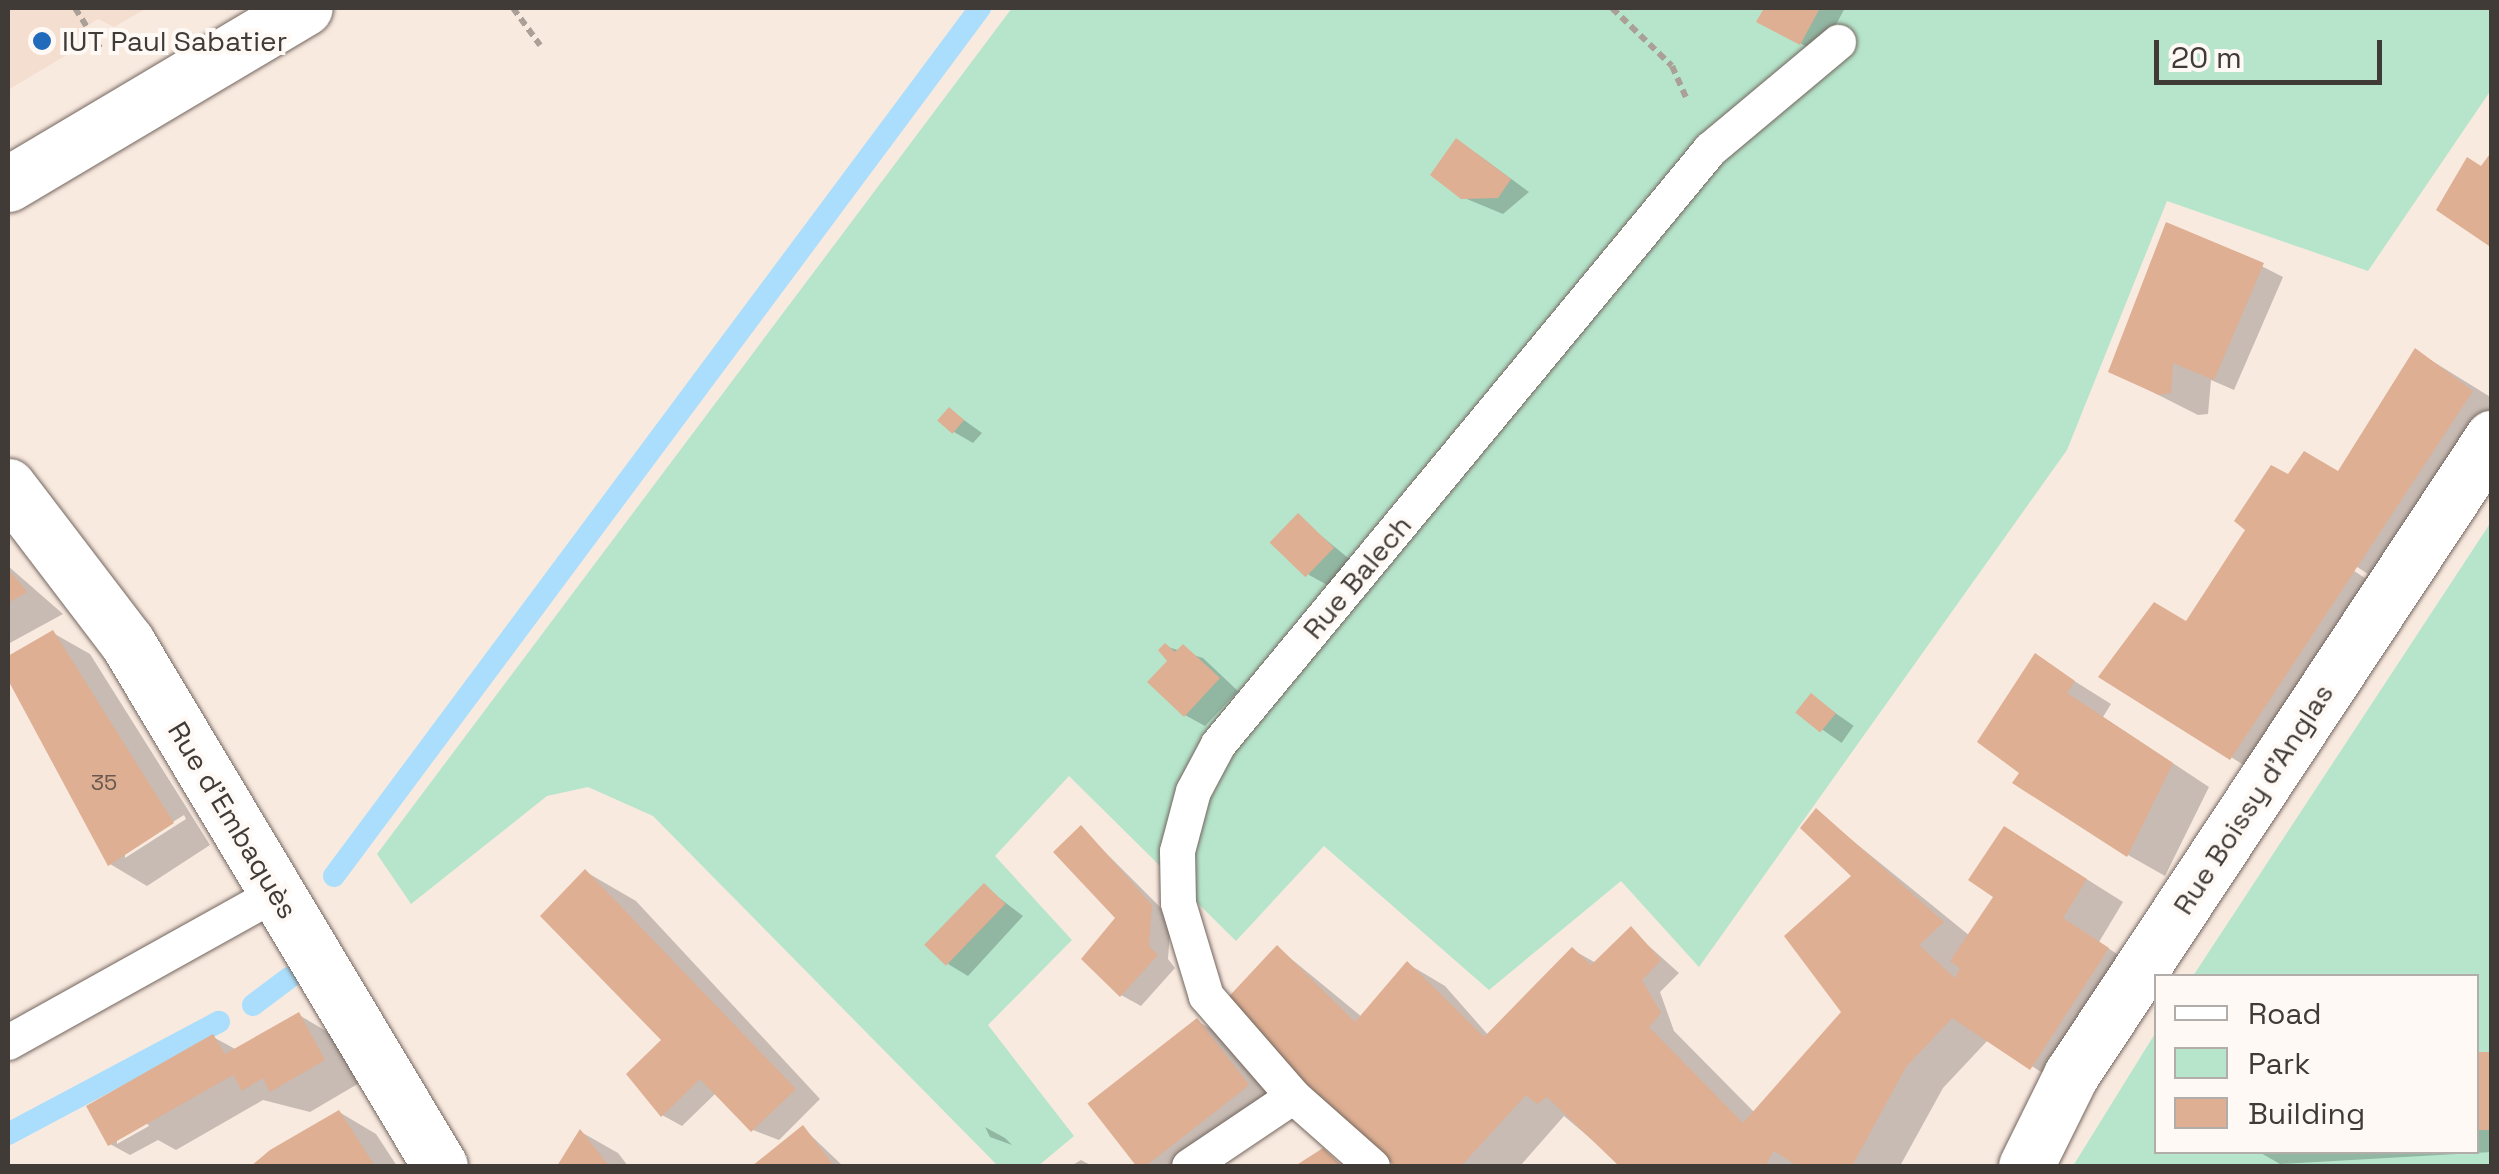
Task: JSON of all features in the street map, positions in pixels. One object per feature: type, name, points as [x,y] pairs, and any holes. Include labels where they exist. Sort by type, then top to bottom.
[{"type":"street","points":[[8,184],[305,8]]},
{"type":"street","name":"Rue Boissy d'Anglas","points":[[2026,1166],[2071,1074],[2492,438]]},
{"type":"street","name":"Rue d'Embaquès","points":[[8,486],[127,642],[440,1166]]},
{"type":"lane","name":"Rue Balech","points":[[1372,1166],[1293,1096],[1206,996],[1187,954],[1178,851],[1193,792],[1218,744],[1710,149],[1838,42]]},
{"type":"lane","points":[[8,1042],[276,892]]},
{"type":"lane","points":[[1189,1166],[1293,1096]]},
{"type":"path","points":[[76,8],[95,39]]},
{"type":"path","points":[[513,8],[540,46]]},
{"type":"path","points":[[1612,8],[1672,66],[1710,149]]},
{"type":"shaded area","name":"IUT Paul Sabatier","points":[[8,8],[147,8],[114,27],[98,19],[78,32],[75,50],[8,90]]},
{"type":"green space","points":[[1012,8],[2491,8],[2491,90],[2368,271],[2167,201],[2067,450],[1699,967],[1621,881],[1489,990],[1324,846],[1236,941],[1069,776],[995,856],[1072,940],[988,1025],[1074,1136],[1038,1166],[998,1166],[653,816],[588,787],[547,796],[411,904],[377,854]]},
{"type":"green space","points":[[2491,522],[2491,1166],[2073,1166],[2154,1035],[2154,1154],[2479,1154],[2479,974],[2194,974]]},
{"type":"building","points":[[1764,8],[1820,8],[1800,45],[1756,22]]},
{"type":"building","points":[[1456,138],[1511,179],[1498,198],[1461,199],[1430,175]]},
{"type":"building","points":[[2492,151],[2492,248],[2436,210],[2467,157],[2481,166]]},
{"type":"building","points":[[2166,222],[2264,263],[2214,380],[2173,363],[2171,393],[2159,395],[2108,372]]},
{"type":"building","points":[[2415,348],[2473,391],[2230,760],[2098,677],[2154,602],[2186,621],[2245,530],[2234,521],[2271,465],[2288,474],[2304,451],[2338,471]]},
{"type":"building","points":[[949,407],[964,420],[952,434],[937,421]]},
{"type":"building","points":[[1298,513],[1334,548],[1305,577],[1270,542]]},
{"type":"building","points":[[8,569],[27,592],[8,603]]},
{"type":"building","points":[[53,630],[174,823],[108,866],[8,680],[8,656]]},
{"type":"building","points":[[1165,643],[1175,652],[1183,644],[1220,678],[1184,717],[1147,682],[1167,661],[1158,650]]},
{"type":"building","points":[[2035,653],[2075,681],[2067,693],[2173,763],[2127,857],[2012,783],[2019,773],[1977,742]]},
{"type":"building","points":[[1811,693],[1836,713],[1820,733],[1795,712]]},
{"type":"building","points":[[1816,808],[1944,922],[1919,945],[1955,978],[1960,968],[1950,961],[1993,897],[1968,880],[2004,826],[2087,879],[2063,918],[2109,948],[2030,1070],[1952,1018],[1906,1067],[1852,1166],[1798,1166],[1774,1151],[1765,1166],[1619,1166],[1547,1097],[1537,1104],[1526,1095],[1461,1166],[1395,1166],[1221,1005],[1277,945],[1355,1022],[1407,961],[1484,1037],[1572,947],[1591,965],[1631,926],[1661,960],[1642,980],[1661,1013],[1649,1027],[1743,1123],[1841,1012],[1784,936],[1851,876],[1800,828]]},
{"type":"building","points":[[1081,825],[1152,905],[1149,946],[1158,955],[1120,997],[1081,959],[1115,918],[1053,852]]},
{"type":"building","points":[[585,869],[796,1089],[751,1132],[700,1079],[661,1117],[626,1074],[661,1040],[540,916]]},
{"type":"building","points":[[984,883],[1006,904],[946,966],[924,945]]},
{"type":"building","points":[[299,1012],[325,1060],[270,1092],[263,1078],[242,1091],[233,1075],[108,1146],[86,1106],[213,1034],[225,1054]]},
{"type":"building","points":[[1197,1018],[1249,1085],[1146,1166],[1136,1166],[1087,1104]]},
{"type":"building","points":[[2479,1052],[2492,1052],[2492,1130],[2479,1130]]},
{"type":"building","points":[[339,1110],[375,1166],[251,1166],[270,1150]]},
{"type":"building","points":[[803,1125],[834,1166],[752,1166]]},
{"type":"building","points":[[580,1129],[609,1166],[557,1166]]},
{"type":"building","points":[[1323,1148],[1342,1166],[1295,1166]]},
{"type":"waterway","points":[[334,876],[980,8]]},
{"type":"waterway","points":[[253,1005],[289,978]]},
{"type":"waterway","points":[[8,1134],[219,1022]]},
{"type":"place","name":"IUT Paul Sabatier","points":[[42,41]]}]
